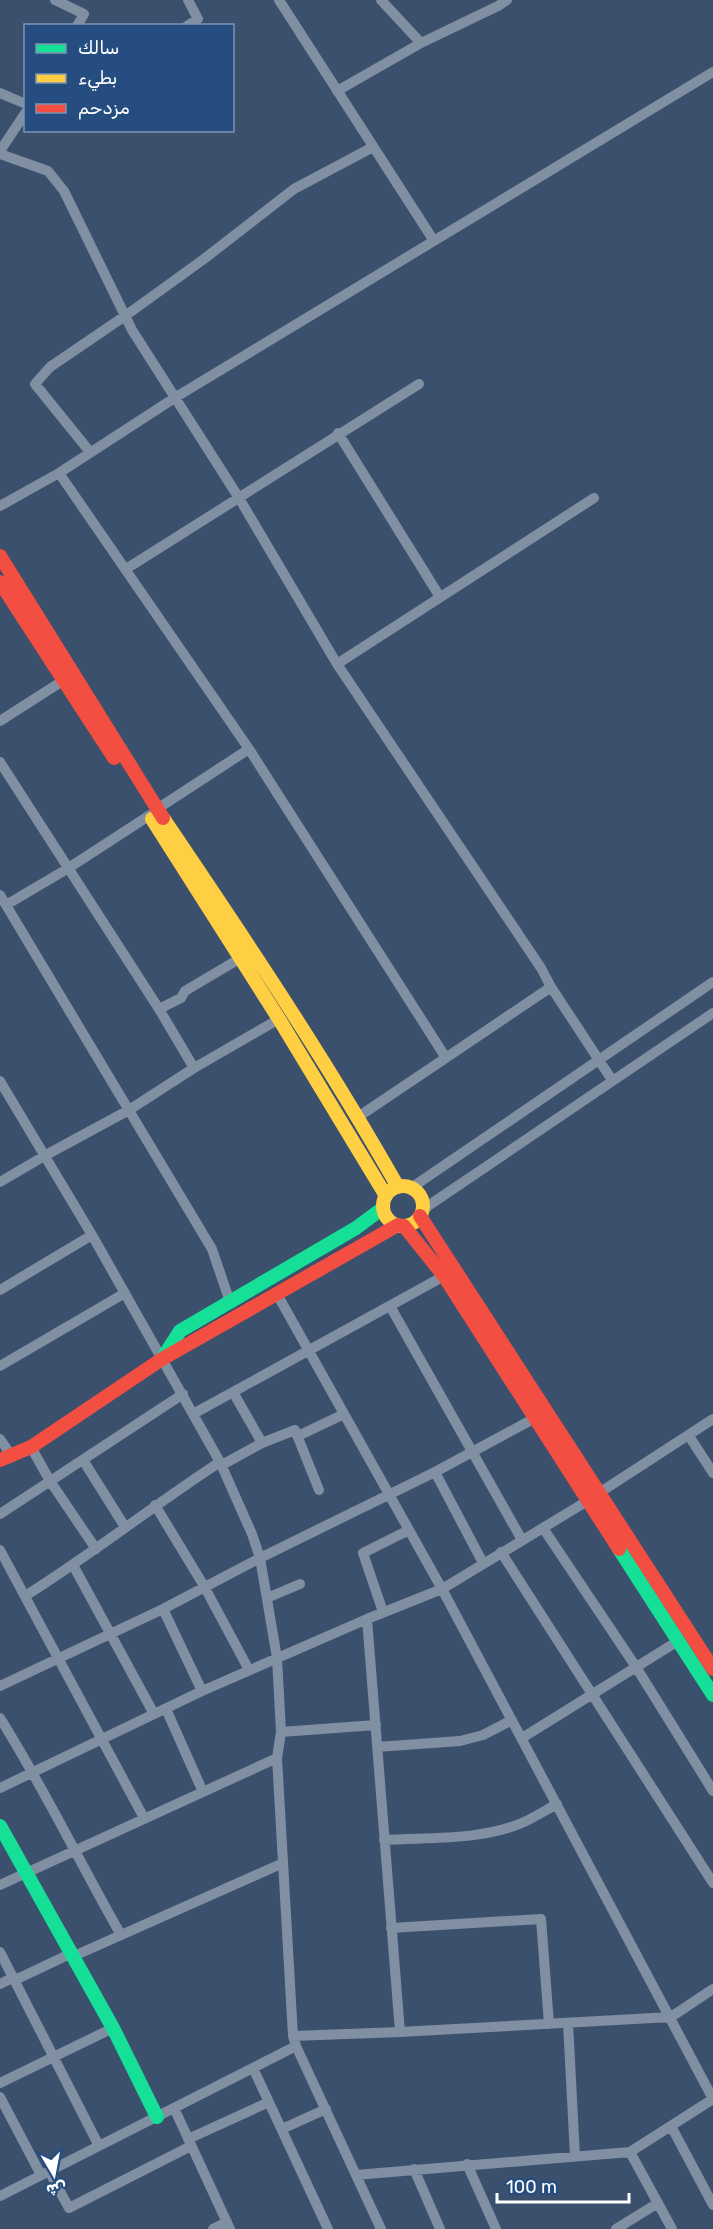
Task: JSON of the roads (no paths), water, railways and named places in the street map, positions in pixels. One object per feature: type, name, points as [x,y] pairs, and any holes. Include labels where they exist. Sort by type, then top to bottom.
[{"type":"street","points":[[55,0],[84,14],[78,24]]},
{"type":"street","points":[[188,0],[198,19],[190,24]]},
{"type":"street","points":[[279,0],[434,241]]},
{"type":"street","points":[[381,0],[421,43]]},
{"type":"street","points":[[337,91],[421,43],[507,0]]},
{"type":"street","points":[[0,506],[59,473],[176,397],[713,72]]},
{"type":"street","points":[[0,93],[24,105]]},
{"type":"street","points":[[24,107],[0,152],[48,171],[64,191],[132,330],[239,498],[337,664],[541,968],[612,1080]]},
{"type":"street","points":[[90,452],[35,384],[50,367],[204,260],[294,189],[373,147]]},
{"type":"street","points":[[126,568],[338,433],[420,384]]},
{"type":"street","points":[[338,433],[440,597]]},
{"type":"street","points":[[59,473],[249,748],[446,1058]]},
{"type":"street","points":[[337,664],[594,498]]},
{"type":"street","points":[[0,556],[239,959],[279,1019],[384,1202],[388,1219],[401,1226],[444,1276],[535,1418],[594,1497],[713,1669]]},
{"type":"street","points":[[0,582],[153,812],[259,958],[404,1188],[420,1197],[421,1213],[594,1497],[678,1641],[713,1695]]},
{"type":"street","points":[[0,721],[64,680]]},
{"type":"street","points":[[230,1302],[212,1249],[3,900],[67,869],[249,748]]},
{"type":"street","points":[[0,762],[194,1068]]},
{"type":"street","points":[[159,1010],[181,998],[185,991],[239,959]]},
{"type":"street","points":[[162,1359],[180,1331],[356,1228],[384,1202],[404,1188],[600,1061],[713,982]]},
{"type":"street","points":[[358,1117],[551,987]]},
{"type":"street","points":[[0,1439],[5,1458],[30,1447],[162,1359],[401,1226],[416,1221],[421,1213],[713,1012]]},
{"type":"street","points":[[0,1182],[129,1110],[194,1068],[279,1019]]},
{"type":"street","points":[[0,1081],[46,1155],[221,1463],[260,1558],[277,1658],[281,1732],[277,1758],[294,2041],[381,2229]]},
{"type":"street","points":[[0,1290],[92,1235]]},
{"type":"street","points":[[193,1414],[444,1276]]},
{"type":"street","points":[[0,1366],[125,1293]]},
{"type":"street","points":[[277,1294],[442,1589],[713,2099],[630,2152],[356,2175]]},
{"type":"street","points":[[390,1306],[522,1540]]},
{"type":"street","points":[[233,1392],[262,1443]]},
{"type":"street","points":[[0,1514],[183,1394]]},
{"type":"street","points":[[298,1436],[344,1414]]},
{"type":"street","points":[[0,1686],[163,1609],[204,1586],[435,1472],[535,1418]]},
{"type":"street","points":[[0,1788],[202,1690],[442,1589],[594,1497],[713,1419]]},
{"type":"street","points":[[25,1596],[73,1566],[155,1504],[221,1463],[295,1430],[320,1490]]},
{"type":"street","points":[[689,1436],[713,1473]]},
{"type":"street","points":[[30,1447],[96,1549]]},
{"type":"street","points":[[83,1460],[125,1527]]},
{"type":"street","points":[[435,1472],[483,1563]]},
{"type":"street","points":[[155,1504],[204,1586],[249,1670]]},
{"type":"street","points":[[543,1528],[636,1667],[713,1791]]},
{"type":"street","points":[[383,1612],[363,1552],[409,1530]]},
{"type":"street","points":[[0,1550],[144,1818]]},
{"type":"street","points":[[501,1552],[713,1883]]},
{"type":"street","points":[[73,1566],[154,1714]]},
{"type":"street","points":[[267,1598],[300,1584]]},
{"type":"street","points":[[163,1609],[202,1690]]},
{"type":"street","points":[[367,1619],[400,2032]]},
{"type":"street","points":[[522,1738],[678,1641]]},
{"type":"street","points":[[166,1709],[203,1792]]},
{"type":"street","points":[[0,1718],[34,1772],[73,1850],[121,1935]]},
{"type":"street","points":[[377,1747],[460,1741],[483,1734],[512,1720]]},
{"type":"street","points":[[281,1732],[376,1725]]},
{"type":"street","points":[[0,1885],[277,1758]]},
{"type":"street","points":[[384,1840],[474,1835],[500,1830],[524,1823],[557,1804]]},
{"type":"street","points":[[0,1826],[113,2028],[157,2117]]},
{"type":"street","points":[[0,1984],[121,1935],[283,1863]]},
{"type":"street","points":[[392,1928],[541,1919],[549,2024]]},
{"type":"street","points":[[0,1952],[99,2146]]},
{"type":"street","points":[[0,2196],[253,2068],[294,2041],[400,2032],[670,2017],[713,1989]]},
{"type":"street","points":[[568,2023],[575,2156]]},
{"type":"street","points":[[0,2083],[113,2028]]},
{"type":"street","points":[[253,2068],[328,2229]]},
{"type":"street","points":[[0,2097],[45,2173],[69,2208],[269,2102]]},
{"type":"street","points":[[174,2108],[228,2226],[213,2229]]},
{"type":"street","points":[[282,2129],[326,2109]]},
{"type":"street","points":[[671,2126],[713,2205]]},
{"type":"street","points":[[630,2152],[672,2229]]},
{"type":"street","points":[[467,2164],[496,2229]]},
{"type":"street","points":[[414,2169],[440,2229]]},
{"type":"street","points":[[616,2229],[658,2203]]}]
